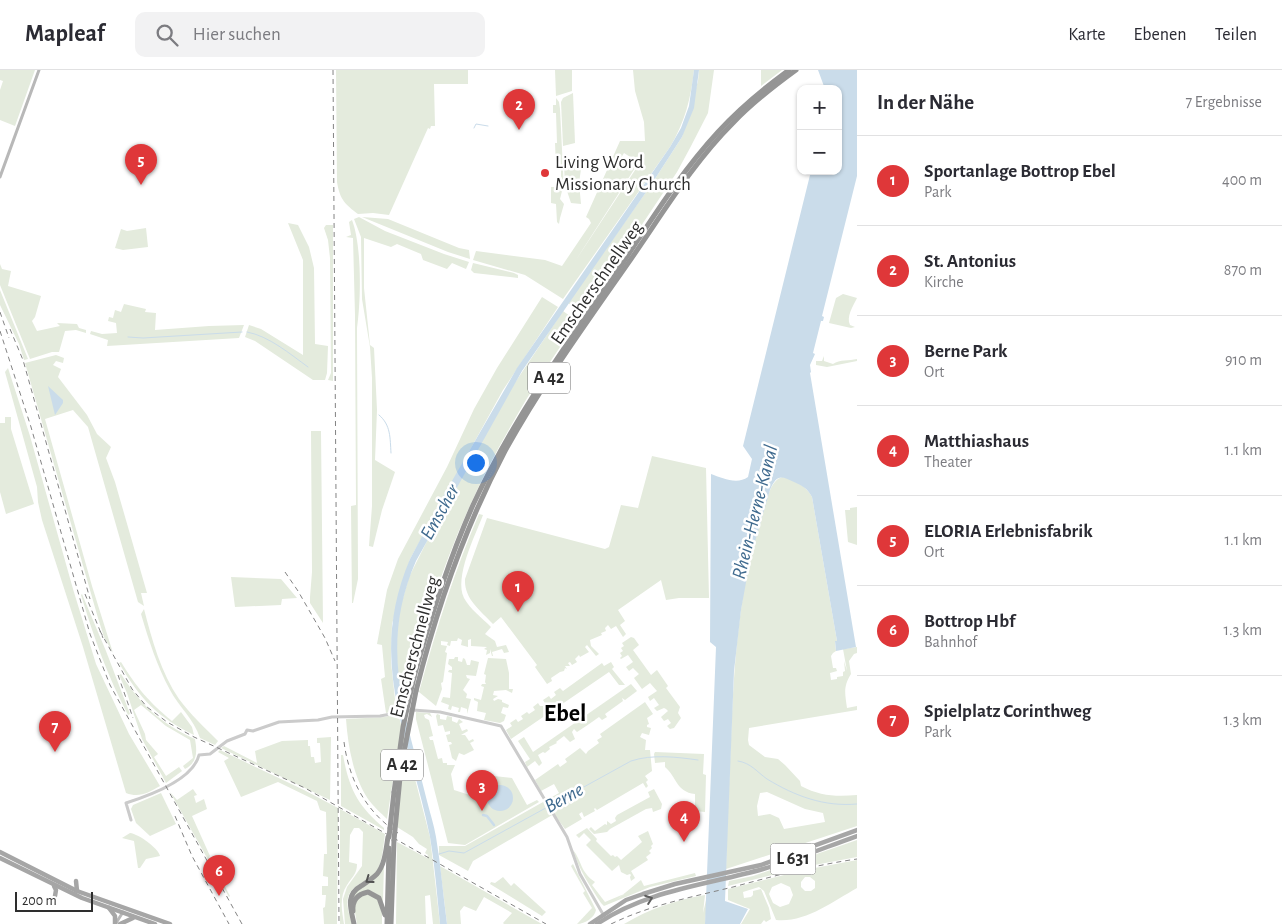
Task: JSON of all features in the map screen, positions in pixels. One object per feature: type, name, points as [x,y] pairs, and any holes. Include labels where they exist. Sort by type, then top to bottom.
[{"type":"highway","name":"Emscherschnellweg","points":[[392,924],[390,828],[400,748],[414,677],[427,631],[452,558],[473,505],[521,414],[577,328],[693,163],[718,131],[789,70]]},
{"type":"highway","name":"Emscherschnellweg","points":[[764,92],[796,70]]},
{"type":"highway","name":"Emscherschnellweg","points":[[390,838],[404,749],[431,632],[456,559],[488,486],[524,418],[560,361],[696,166],[753,101]]},
{"type":"highway","points":[[355,924],[349,906],[351,896],[357,888],[373,878],[381,869],[390,838]]},
{"type":"highway","name":"A 42","points":[[387,924],[390,838]]},
{"type":"highway","points":[[355,924],[354,901],[360,894],[368,892],[378,896],[381,901],[387,924]]},
{"type":"main road","points":[[0,177],[39,70]]},
{"type":"main road","name":"L 631","points":[[696,882],[704,884],[857,830]]},
{"type":"main road","name":"L 631","points":[[590,924],[604,916],[705,878],[764,869],[857,836]]},
{"type":"main road","points":[[0,852],[69,889],[108,907],[170,924]]},
{"type":"main road","points":[[0,858],[53,885],[77,890],[126,911],[137,918],[155,924]]},
{"type":"main road","points":[[76,881],[77,890]]},
{"type":"main road","points":[[53,885],[56,890],[55,896]]},
{"type":"main road","points":[[108,907],[115,916],[115,924]]},
{"type":"main road","points":[[120,924],[126,911]]},
{"type":"main road","points":[[115,924],[126,911]]},
{"type":"main road","name":"L 631","points":[[597,924],[604,916]]},
{"type":"main road","points":[[120,924],[130,918],[137,918]]},
{"type":"street","points":[[130,820],[126,803],[168,786],[194,766],[199,754],[210,754],[227,741],[245,734],[248,730],[253,731],[285,721],[380,716],[407,710],[435,711],[501,726],[566,837],[580,874],[604,916]]},
{"type":"shaded area","points":[[0,70],[35,70],[15,126],[0,120],[0,90],[3,81],[0,80]]},
{"type":"shaded area","points":[[336,70],[468,70],[468,84],[434,84],[435,126],[431,126],[430,129],[428,128],[389,215],[358,214],[346,204],[340,193],[337,182]]},
{"type":"shaded area","points":[[555,70],[572,70],[572,91],[556,96]]},
{"type":"shaded area","points":[[633,70],[694,70],[686,110],[680,128],[670,147],[563,299],[525,275],[473,260],[476,251],[545,260],[562,266],[591,223],[586,217],[620,141],[645,141],[644,122],[635,91]],"holes":[[[624,153],[638,162],[641,161],[574,263],[635,168],[621,158]]]},
{"type":"shaded area","points":[[699,70],[714,70],[708,113],[677,172],[583,313],[568,303],[651,185],[682,137],[698,81]]},
{"type":"shaded area","points":[[761,70],[782,70],[761,86]]},
{"type":"shaded area","points":[[573,93],[575,143],[563,146],[561,102],[563,98]]},
{"type":"shaded area","points":[[556,98],[560,109],[564,190],[560,199],[564,204],[559,224],[557,222],[556,204],[551,203],[551,187],[561,187],[561,168],[556,166],[556,113],[553,113],[553,105],[556,105]]},
{"type":"shaded area","points":[[564,165],[581,169],[579,183],[581,204],[571,203],[565,185]]},
{"type":"shaded area","points":[[359,217],[385,231],[469,262],[466,269],[452,263],[447,269],[423,260],[421,254],[397,244],[391,247],[364,238],[364,288],[370,345],[374,348],[377,410],[375,460],[395,472],[382,510],[373,547],[369,546],[372,506],[372,378],[370,347],[362,299],[361,237],[354,219]]},
{"type":"shaded area","points":[[362,217],[388,219],[459,248],[469,250],[470,259],[448,252]]},
{"type":"shaded area","points":[[352,220],[358,244],[360,288],[357,328],[358,579],[353,603],[351,506],[356,505],[355,315],[353,238],[346,237],[351,235],[349,222]]},
{"type":"shaded area","points":[[288,223],[298,225],[309,247],[314,268],[315,344],[328,346],[325,380],[313,380],[255,341],[245,337],[249,325],[261,329],[303,355],[303,260]]},
{"type":"shaded area","points":[[326,225],[333,225],[333,381],[328,380],[331,373],[330,258],[328,240],[324,228]]},
{"type":"shaded area","points":[[146,228],[148,247],[123,250],[115,248],[121,229],[127,231]]},
{"type":"shaded area","points":[[473,263],[514,273],[518,275],[518,278],[474,273],[471,270]]},
{"type":"shaded area","points":[[0,264],[2,269],[11,271],[8,286],[41,296],[32,321],[37,331],[60,326],[57,323],[77,324],[79,328],[86,330],[86,333],[76,330],[65,331],[59,352],[52,352],[30,359],[0,285]]},
{"type":"shaded area","points":[[0,290],[28,359],[24,360],[19,344],[0,305]]},
{"type":"shaded area","points":[[843,294],[857,298],[850,312],[849,319],[850,325],[855,327],[851,328],[829,323],[836,298]]},
{"type":"shaded area","points":[[542,297],[558,307],[503,390],[410,559],[392,624],[391,662],[397,711],[386,713],[381,679],[385,677],[382,645],[377,644],[387,590],[398,559],[447,467],[474,409],[497,368]]},
{"type":"shaded area","points":[[124,304],[146,309],[145,312],[156,313],[155,330],[244,325],[239,338],[107,346],[108,340],[90,334],[91,331],[102,334],[117,333],[116,323],[108,321],[109,317],[113,318],[115,310],[121,312]]},
{"type":"shaded area","points":[[563,311],[577,321],[512,424],[476,492],[446,562],[422,635],[404,710],[398,683],[396,643],[400,608],[409,577],[432,531],[508,393]]},
{"type":"shaded area","points":[[56,355],[64,358],[63,363],[56,361],[53,365],[61,369],[58,377],[87,415],[97,434],[111,447],[106,458],[115,482],[147,593],[141,593],[144,606],[138,602],[88,427],[73,410],[45,419],[113,653],[104,637],[98,618],[25,363]]},
{"type":"shaded area","points":[[824,356],[824,361],[833,364],[857,359],[857,361],[827,367],[816,365],[816,361],[822,361]]},
{"type":"shaded area","points":[[8,368],[30,436],[96,664],[129,734],[160,786],[143,794],[126,793],[83,647],[42,520],[37,487],[5,372]]},
{"type":"shaded area","points":[[5,417],[11,417],[11,429],[34,504],[6,514],[0,492],[0,423],[5,423]]},
{"type":"shaded area","points":[[311,431],[321,431],[323,623],[310,603],[312,572]]},
{"type":"shaded area","points":[[652,456],[706,468],[709,598],[666,600],[661,580],[618,610],[625,621],[620,625],[626,634],[623,637],[616,626],[611,629],[608,625],[605,628],[606,631],[601,633],[602,635],[590,640],[591,646],[599,654],[596,656],[587,645],[585,647],[589,652],[580,657],[579,655],[575,659],[577,662],[572,665],[570,662],[568,663],[570,666],[565,666],[567,669],[565,668],[564,671],[551,678],[552,681],[547,684],[535,667],[537,665],[501,617],[493,624],[474,604],[467,592],[465,579],[487,518],[605,549],[609,547],[621,505],[638,508]]},
{"type":"shaded area","points":[[782,477],[795,481],[807,490],[812,497],[837,641],[835,642],[836,651],[831,656],[833,668],[836,668],[837,671],[830,673],[831,680],[843,676],[845,671],[844,661],[847,671],[843,649],[857,647],[857,653],[849,661],[851,674],[845,690],[847,708],[857,706],[857,710],[749,728],[749,745],[765,757],[778,759],[800,781],[801,786],[828,795],[857,795],[857,826],[726,869],[732,711],[739,623],[743,594],[756,537],[770,490],[778,479]],"holes":[[[767,792],[805,809],[823,813],[825,822],[784,829],[779,818],[770,814],[758,816],[757,806],[760,793]]]},
{"type":"shaded area","points":[[857,507],[857,545],[848,542],[845,510]]},
{"type":"shaded area","points":[[479,514],[483,515],[467,557],[462,579],[462,589],[464,598],[469,606],[491,627],[485,634],[495,641],[497,647],[506,645],[509,652],[504,653],[502,649],[492,652],[492,656],[490,649],[490,653],[486,655],[487,650],[484,649],[487,647],[471,646],[471,639],[468,640],[468,647],[461,645],[462,640],[458,638],[457,641],[451,641],[450,646],[447,645],[448,642],[441,641],[441,645],[447,646],[445,652],[447,653],[443,682],[441,683],[442,689],[436,706],[419,692],[447,598]]},
{"type":"shaded area","points":[[231,577],[281,579],[297,598],[282,599],[281,605],[235,607]]},
{"type":"shaded area","points":[[82,594],[130,714],[128,715],[101,656]]},
{"type":"shaded area","points":[[144,609],[154,644],[167,678],[183,705],[218,741],[215,745],[200,738],[194,725],[165,681],[141,614]]},
{"type":"shaded area","points":[[631,637],[639,645],[633,650],[651,675],[657,670],[668,686],[666,688],[680,707],[678,713],[681,718],[674,728],[670,729],[667,726],[671,723],[668,719],[664,721],[661,717],[668,711],[664,708],[657,711],[654,708],[659,705],[654,698],[650,701],[648,697],[657,691],[650,683],[642,689],[634,678],[639,674],[633,668],[629,671],[626,667],[633,662],[628,655],[620,658],[622,656],[620,653],[623,651],[621,648],[624,646],[622,643]]},
{"type":"shaded area","points":[[458,657],[458,661],[462,662],[463,658],[465,659],[467,665],[470,665],[471,660],[479,662],[476,676],[466,675],[470,679],[463,690],[467,694],[466,698],[471,699],[467,714],[467,709],[461,707],[460,712],[458,712],[459,708],[452,706],[451,710],[448,709],[449,705],[441,702],[443,697],[450,698],[452,673],[448,672],[452,670],[452,667],[448,664],[449,659],[454,659]]},
{"type":"shaded area","points":[[488,658],[506,659],[509,673],[509,689],[513,689],[512,693],[506,690],[494,691],[493,695],[498,696],[493,699],[494,701],[502,700],[502,702],[509,705],[508,708],[503,707],[501,713],[506,715],[504,721],[500,723],[484,720],[486,713],[477,711],[478,702],[474,700],[474,698],[481,700],[484,687],[481,686],[486,684],[486,675],[484,674]]},
{"type":"shaded area","points":[[121,662],[132,680],[144,694],[172,721],[181,712],[192,727],[194,735],[169,721],[150,706],[127,676],[119,663]]},
{"type":"shaded area","points":[[611,662],[614,667],[612,669],[625,685],[619,685],[609,672],[511,739],[506,730],[512,726],[510,723],[516,719],[518,722],[523,719],[521,716],[535,710],[533,707],[538,703],[540,706],[543,706],[545,703],[543,700],[549,696],[551,699],[556,695],[554,692],[560,688],[563,691],[602,663],[604,666]]},
{"type":"shaded area","points":[[121,674],[136,695],[161,720],[195,739],[196,752],[194,760],[185,769],[183,766],[193,758],[190,740],[166,726],[141,705],[134,710],[146,740],[158,754],[154,757],[166,776],[179,767],[182,771],[166,783],[142,739],[119,675]]},
{"type":"shaded area","points":[[631,684],[637,691],[625,700],[622,698],[623,701],[605,714],[607,717],[602,720],[599,717],[577,732],[574,729],[572,732],[575,739],[570,742],[564,736],[557,743],[549,747],[550,749],[545,753],[543,752],[538,755],[542,763],[539,766],[535,761],[527,767],[525,762],[530,759],[518,741],[524,737],[533,752]]},
{"type":"shaded area","points":[[645,702],[653,714],[647,718],[649,724],[647,727],[651,728],[649,735],[642,733],[640,737],[646,740],[645,750],[650,750],[652,771],[645,776],[648,780],[646,788],[643,783],[597,810],[595,808],[595,811],[584,817],[582,812],[579,814],[582,819],[565,829],[554,814],[473,861],[468,871],[439,855],[439,846],[465,846],[559,793],[554,784],[541,791],[535,780],[558,764],[560,767],[567,762],[565,759],[580,748],[586,754],[599,743],[597,740],[602,737],[600,734]]},
{"type":"shaded area","points":[[416,712],[430,713],[432,717],[427,714],[424,715],[429,720],[433,736],[429,737],[430,740],[433,740],[438,759],[442,758],[443,763],[447,763],[447,765],[455,765],[451,774],[454,790],[479,798],[486,781],[494,776],[512,778],[527,805],[537,800],[539,802],[465,845],[448,843],[416,719]]},
{"type":"shaded area","points":[[398,713],[430,837],[440,924],[433,924],[430,895],[425,896],[426,924],[396,924],[397,842],[427,858],[428,855],[425,853],[427,849],[397,827],[398,747],[387,819],[370,802],[363,790],[355,771],[348,740],[346,719],[385,717]]},
{"type":"shaded area","points":[[437,714],[440,715],[440,719],[446,720],[447,716],[452,717],[452,721],[457,723],[459,719],[463,722],[459,724],[462,731],[467,729],[468,731],[461,735],[465,735],[469,741],[473,739],[474,741],[470,743],[474,750],[464,755],[459,753],[456,761],[452,758],[449,745],[452,744],[448,742],[446,735],[450,734],[450,731],[445,732],[443,725],[438,726]]},
{"type":"shaded area","points":[[331,737],[330,800],[221,748],[224,746],[257,763],[255,751],[282,741],[308,740],[311,757],[314,757],[315,763],[321,762],[320,743],[317,743],[317,738]]},
{"type":"shaded area","points":[[220,750],[338,808],[337,924],[324,924],[323,908],[325,907],[326,895],[322,895],[322,886],[328,886],[328,877],[323,876],[324,854],[327,854],[326,812],[320,810],[317,801],[278,782],[241,797],[224,761],[229,758],[218,752]]},
{"type":"shaded area","points":[[655,752],[704,754],[703,774],[706,775],[705,812],[695,811],[695,794],[689,793],[680,787],[665,767],[665,762],[655,763]]},
{"type":"shaded area","points":[[341,755],[343,755],[348,778],[356,796],[367,812],[384,830],[341,806]]},
{"type":"shaded area","points":[[193,789],[197,795],[194,796],[196,803],[204,799],[207,809],[192,816],[209,857],[229,897],[170,792],[177,800]]},
{"type":"shaded area","points":[[654,789],[662,804],[661,809],[653,812],[652,808],[646,809],[607,832],[594,834],[589,829],[591,827],[595,831],[605,824],[607,825],[607,821],[611,824],[616,821],[617,815],[650,797],[648,792]]},
{"type":"shaded area","points":[[161,793],[176,824],[150,836],[136,823],[131,809],[133,805]]},
{"type":"shaded area","points":[[340,809],[385,834],[381,859],[376,872],[355,887],[348,896],[352,924],[345,924],[343,899],[347,887],[362,866],[363,832],[359,828],[354,828],[350,835],[349,862],[357,864],[357,867],[344,890],[342,904],[342,914],[344,924],[340,924]]},
{"type":"shaded area","points":[[587,828],[597,839],[596,841],[611,856],[617,856],[621,860],[642,842],[638,836],[648,831],[653,844],[649,851],[651,853],[646,857],[648,860],[631,871],[635,878],[631,881],[631,875],[621,872],[619,865],[612,871],[586,845],[591,840],[584,833],[579,838],[576,835]]},
{"type":"shaded area","points":[[130,833],[148,842],[160,856],[146,859],[138,868],[134,841],[122,838]]},
{"type":"shaded area","points":[[857,840],[857,857],[804,867],[728,886],[729,881],[753,876]]},
{"type":"shaded area","points":[[573,850],[586,874],[595,882],[592,885],[605,902],[623,894],[641,880],[644,886],[695,873],[696,876],[650,887],[604,906],[585,878]]},
{"type":"shaded area","points":[[857,860],[857,888],[808,915],[787,920],[776,920],[764,891],[759,887],[743,892],[744,898],[751,897],[753,891],[761,889],[769,908],[771,919],[766,922],[764,920],[761,924],[741,924],[750,909],[728,900],[728,889],[804,870]],"holes":[[[805,877],[810,877],[815,881],[815,888],[811,891],[805,891],[801,887],[801,882]],[[781,883],[790,887],[793,895],[789,904],[780,907],[773,903],[769,894],[772,887]]]},
{"type":"shaded area","points":[[384,864],[383,902],[378,895],[371,891],[351,899],[352,896]]},
{"type":"shaded area","points":[[573,864],[596,910],[589,920],[577,924],[592,908],[571,866]]},
{"type":"shaded area","points":[[440,866],[542,924],[504,924],[512,913],[484,897],[476,911],[464,906],[460,911],[461,924],[447,924]]},
{"type":"shaded area","points":[[503,877],[511,886],[514,883],[546,912],[542,916],[490,884]]},
{"type":"shaded area","points":[[708,892],[705,924],[624,924],[663,906],[705,895],[703,913]]},
{"type":"shaded area","points":[[369,894],[377,898],[382,913],[382,924],[357,924],[354,907],[359,896]]},
{"type":"water","name":"Emscher","points":[[694,70],[699,70],[694,108],[682,137],[651,185],[522,371],[416,561],[405,593],[399,623],[397,652],[399,681],[404,710],[436,837],[447,924],[440,924],[430,837],[396,699],[392,666],[392,632],[397,597],[410,559],[445,493],[517,368],[670,147],[681,128],[689,106]]},
{"type":"water","name":"Rhein-Herne-Kanal","points":[[818,70],[857,70],[857,176],[822,316],[824,317],[823,321],[821,321],[813,353],[815,354],[810,365],[856,647],[836,651],[835,641],[837,641],[812,497],[800,485],[786,478],[777,479],[770,490],[751,555],[741,610],[734,671],[725,901],[748,909],[740,924],[705,924],[716,647],[710,642],[711,474],[734,481],[748,477],[752,459],[743,446],[810,175],[842,175],[842,85],[824,85]]},
{"type":"water","points":[[48,386],[63,400],[55,415]]},
{"type":"water","points":[[500,785],[509,789],[513,798],[509,807],[500,811],[491,807],[487,798],[491,789]]},
{"type":"waterway","points":[[474,128],[476,124],[488,126]]},
{"type":"waterway","points":[[128,337],[143,338],[242,332]]},
{"type":"waterway","points":[[247,332],[271,341],[308,367]]},
{"type":"waterway","points":[[379,415],[388,427],[391,453]]},
{"type":"waterway","name":"Berne","points":[[439,854],[449,851],[464,853],[631,761],[656,757],[698,760]]},
{"type":"waterway","name":"Berne","points":[[738,761],[754,768],[767,779],[810,799],[833,804],[857,804]]},
{"type":"waterway","points":[[483,815],[487,816],[494,825]]},
{"type":"railway","points":[[333,70],[339,924]]},
{"type":"railway","points":[[0,312],[9,338]]},
{"type":"railway","points":[[10,329],[23,360],[90,599]]},
{"type":"railway","points":[[0,331],[31,427],[90,634],[110,685],[242,924]]},
{"type":"railway","points":[[285,572],[325,638],[335,661]]},
{"type":"railway","points":[[85,594],[103,638]]},
{"type":"railway","points":[[100,631],[132,689],[147,707],[167,722],[194,737],[305,788],[546,924]]},
{"type":"railway","points":[[118,675],[133,718]]},
{"type":"railway","points":[[344,742],[350,769],[361,794],[377,815],[398,833]]},
{"type":"railway","points":[[175,816],[192,856],[229,924]]},
{"type":"railway","points":[[611,924],[671,902],[795,871],[857,859]]},
{"type":"place","name":"St. Antonius","points":[[519,130]]},
{"type":"place","name":"Living Word Missionary Church","points":[[545,173]]},
{"type":"place","name":"ELORIA Erlebnisfabrik","points":[[141,185]]},
{"type":"place","name":"Sportanlage Bottrop Ebel","points":[[518,612]]},
{"type":"place","name":"Spielplatz Corinthweg","points":[[55,752]]},
{"type":"place","name":"Berne Park","points":[[482,811]]},
{"type":"place","name":"Matthiashaus","points":[[684,842]]},
{"type":"place","name":"Bottrop Hbf","points":[[219,896]]},
{"type":"district","name":"Ebel","points":[[565,714]]}]
